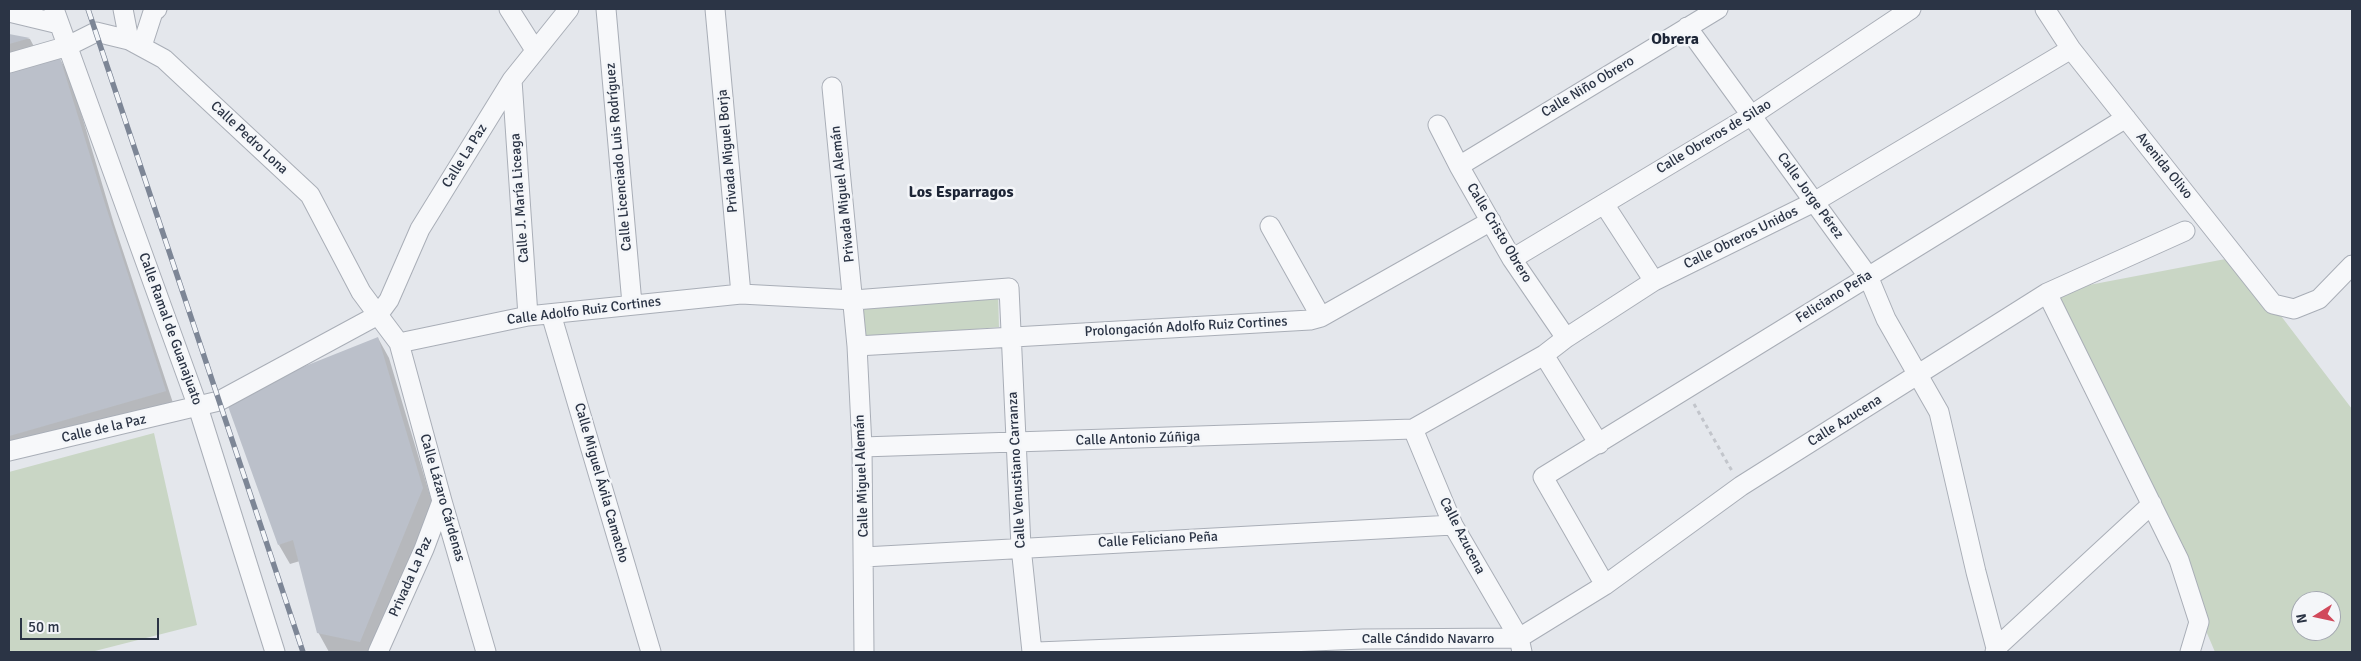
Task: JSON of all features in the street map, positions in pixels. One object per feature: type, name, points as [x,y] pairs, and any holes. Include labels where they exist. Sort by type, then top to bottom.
[{"type":"street","points":[[123,9],[136,43]]},
{"type":"street","points":[[136,43],[153,12],[157,9]]},
{"type":"street","points":[[509,9],[535,50]]},
{"type":"street","name":"Calle La Paz","points":[[378,315],[388,300],[420,229],[512,80],[569,9]]},
{"type":"street","name":"Calle Licenciado Luis Rodríguez","points":[[606,9],[632,304]]},
{"type":"street","name":"Privada Miguel Borja","points":[[715,9],[741,294]]},
{"type":"street","name":"Calle Niño Obrero","points":[[1458,166],[1718,9]]},
{"type":"street","name":"Calle Obreros de Silao","points":[[1512,259],[1752,115],[1911,9]]},
{"type":"street","name":"Avenida Olivo","points":[[2045,9],[2071,49],[2273,304],[2294,309],[2319,299],[2352,265]]},
{"type":"street","points":[[9,12],[57,16]]},
{"type":"street","name":"Calle Ramal de Guanajuato","points":[[57,16],[198,407],[275,652]]},
{"type":"street","name":"Calle Jorge Pérez","points":[[1687,27],[1868,276],[1886,319],[1939,412],[1996,650]]},
{"type":"street","name":"Calle Pedro Lona","points":[[9,63],[68,46],[96,32],[136,43],[164,59],[310,195],[362,292],[378,315]]},
{"type":"street","name":"Calle Obreros Unidos","points":[[1413,429],[1544,355],[1566,338],[1654,281],[1814,202],[2071,49]]},
{"type":"street","name":"Calle J. María Liceaga","points":[[512,80],[528,316]]},
{"type":"street","name":"Privada Miguel Alemán","points":[[832,87],[854,300]]},
{"type":"street","name":"Feliciano Peña","points":[[1605,585],[1543,477],[2126,118]]},
{"type":"street","name":"Calle Cristo Obrero","points":[[1438,125],[1458,166],[1512,259],[1566,338]]},
{"type":"street","points":[[1604,204],[1654,281]]},
{"type":"street","name":"Prolongación Adolfo Ruiz Cortines","points":[[857,346],[1310,320],[1321,317],[1491,221]]},
{"type":"street","points":[[1270,226],[1321,317]]},
{"type":"street","name":"Calle Azucena","points":[[1413,429],[1453,525],[1521,645],[1741,486],[1916,374],[2047,293],[2185,231]]},
{"type":"street","name":"Calle Adolfo Ruiz Cortines","points":[[399,343],[528,316],[741,294],[854,300],[1008,288]]},
{"type":"street","name":"Calle Venustiano Carranza","points":[[1008,288],[1009,338],[1017,443],[1020,547],[1032,652]]},
{"type":"street","points":[[2047,293],[2179,560],[2199,622],[2190,652]]},
{"type":"street","name":"Calle Miguel Alemán","points":[[854,300],[862,447],[864,652]]},
{"type":"street","name":"Calle Miguel Ávila Camacho","points":[[551,314],[651,652]]},
{"type":"street","points":[[198,407],[219,401],[378,315],[399,343]]},
{"type":"street","name":"Calle Lázaro Cárdenas","points":[[399,343],[486,652]]},
{"type":"street","points":[[1544,355],[1599,444]]},
{"type":"street","name":"Calle de la Paz","points":[[9,451],[198,407]]},
{"type":"street","name":"Calle Antonio Zúñiga","points":[[862,447],[1413,429]]},
{"type":"street","name":"Privada La Paz","points":[[378,652],[424,549],[442,501]]},
{"type":"street","points":[[1996,650],[2152,504]]},
{"type":"street","name":"Calle Feliciano Peña","points":[[864,557],[1020,547],[1453,525]]},
{"type":"street","name":"Calle Cándido Navarro","points":[[1037,652],[1521,645]]},
{"type":"path","points":[[1686,389],[1741,486]]},
{"type":"green space","points":[[2236,257],[2352,409],[2352,652],[2215,652],[2152,504],[2047,293]]},
{"type":"green space","points":[[998,294],[999,327],[864,339],[862,307]]},
{"type":"green space","points":[[154,433],[197,625],[91,652],[9,652],[9,472]]},
{"type":"building","points":[[9,34],[30,38],[9,44]]},
{"type":"building","points":[[60,58],[166,391],[9,436],[9,71]]},
{"type":"building","points":[[378,337],[423,488],[360,642],[317,633],[293,540],[278,545],[225,398]]},
{"type":"railway","points":[[88,9],[303,652]]},
{"type":"district","name":"Obrera","points":[[1675,40]]},
{"type":"district","name":"Los Esparragos","points":[[961,193]]}]
